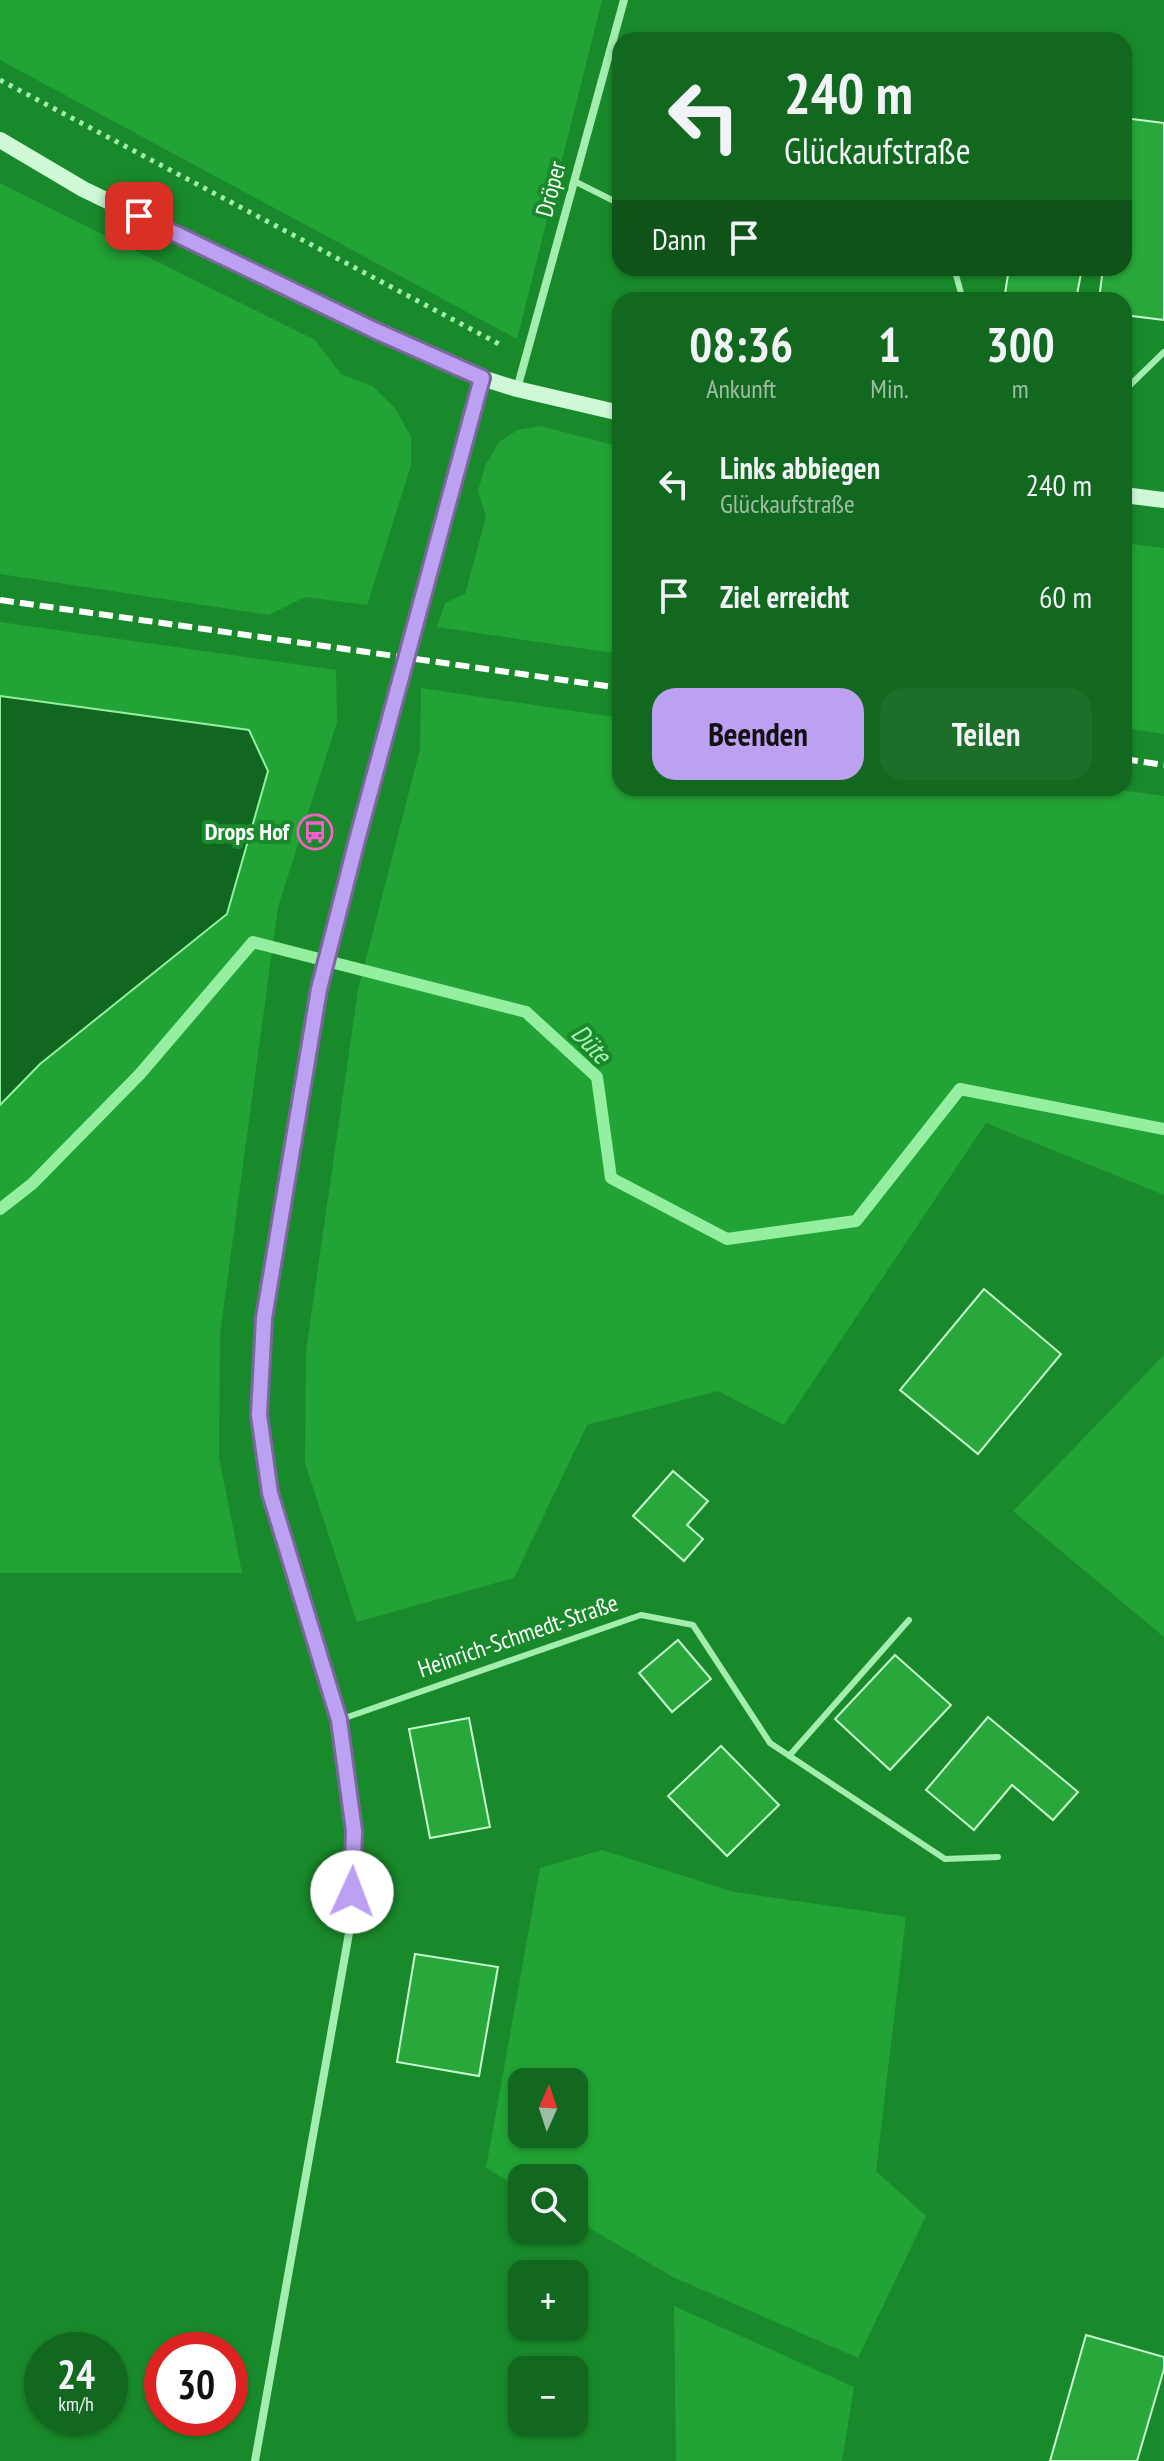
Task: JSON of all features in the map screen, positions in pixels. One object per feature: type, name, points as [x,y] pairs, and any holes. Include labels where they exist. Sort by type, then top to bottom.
[{"type":"main road","points":[[0,140],[83,189],[374,330],[482,378],[612,411]]},
{"type":"main road","points":[[1132,496],[1164,500]]},
{"type":"street","name":"Dröper","points":[[615,32],[624,0]]},
{"type":"street","name":"Dröper","points":[[517,389],[612,43]]},
{"type":"street","points":[[255,2461],[351,1922],[354,1831],[339,1720],[270,1493],[259,1415],[264,1318],[319,989],[482,378]]},
{"type":"lane","points":[[574,181],[612,200]]},
{"type":"lane","points":[[1132,383],[1164,352]]},
{"type":"lane","name":"Heinrich-Schmedt-Straße","points":[[339,1720],[641,1615],[693,1625],[770,1743],[945,1859],[998,1857]]},
{"type":"lane","points":[[789,1756],[909,1620]]},
{"type":"path","points":[[0,80],[525,358]]},
{"type":"shaded area","points":[[0,0],[602,0],[517,339],[0,60]]},
{"type":"shaded area","points":[[0,183],[315,340],[341,374],[372,386],[395,408],[411,437],[411,465],[367,605],[305,597],[269,615],[0,574]]},
{"type":"shaded area","points":[[541,426],[612,445],[612,653],[437,627],[445,603],[465,594],[486,517],[478,491],[485,466],[499,442],[518,430]]},
{"type":"shaded area","points":[[1132,544],[1164,548],[1164,734],[1132,729]]},
{"type":"shaded area","points":[[0,622],[336,670],[337,722],[278,907],[220,1334],[219,1458],[242,1573],[0,1573]]},
{"type":"shaded area","points":[[421,688],[612,717],[612,796],[1132,796],[1132,792],[1164,796],[1164,1195],[986,1123],[784,1425],[718,1391],[587,1425],[514,1578],[357,1622],[305,1463],[306,1351],[358,990],[420,749]]},
{"type":"shaded area","points":[[0,696],[249,730],[268,771],[227,914],[40,1064],[0,1105]]},
{"type":"shaded area","points":[[1164,1355],[1164,1637],[1013,1511]]},
{"type":"shaded area","points":[[602,1850],[734,1892],[906,1917],[876,2171],[926,2216],[858,2358],[673,2277],[588,2227],[588,2164],[508,2164],[508,2181],[486,2168],[540,1868]]},
{"type":"shaded area","points":[[674,2306],[854,2387],[842,2461],[676,2461]]},
{"type":"building","points":[[1132,119],[1164,123],[1164,320],[1132,316],[1132,292],[1100,292],[1102,276],[1132,276]]},
{"type":"building","points":[[1008,276],[1080,276],[1078,292],[1005,292]]},
{"type":"building","points":[[984,1289],[1061,1354],[978,1454],[900,1390]]},
{"type":"building","points":[[673,1471],[708,1501],[687,1525],[703,1539],[684,1561],[633,1516]]},
{"type":"building","points":[[678,1640],[711,1679],[672,1712],[639,1673]]},
{"type":"building","points":[[895,1655],[951,1705],[890,1770],[835,1719]]},
{"type":"building","points":[[988,1717],[1078,1792],[1053,1820],[1012,1785],[974,1830],[926,1790]]},
{"type":"building","points":[[469,1718],[490,1827],[430,1838],[409,1729]]},
{"type":"building","points":[[721,1746],[779,1805],[727,1856],[668,1796]]},
{"type":"building","points":[[415,1954],[498,1967],[479,2076],[397,2062]]},
{"type":"building","points":[[1086,2335],[1164,2357],[1164,2369],[1137,2461],[1050,2461]]},
{"type":"waterway","name":"Düte","points":[[0,1209],[32,1184],[140,1074],[253,942],[526,1012],[597,1077],[611,1178],[727,1239],[856,1221],[960,1089],[1164,1129]]},
{"type":"railway","points":[[0,600],[612,687]]},
{"type":"railway","points":[[1132,760],[1164,765]]},
{"type":"place","name":"Drops Hof","points":[[315,832]]},
{"type":"route","points":[[139,216],[374,330],[482,378],[319,989],[264,1318],[259,1415],[270,1493],[339,1720],[354,1831],[352,1892]]}]
